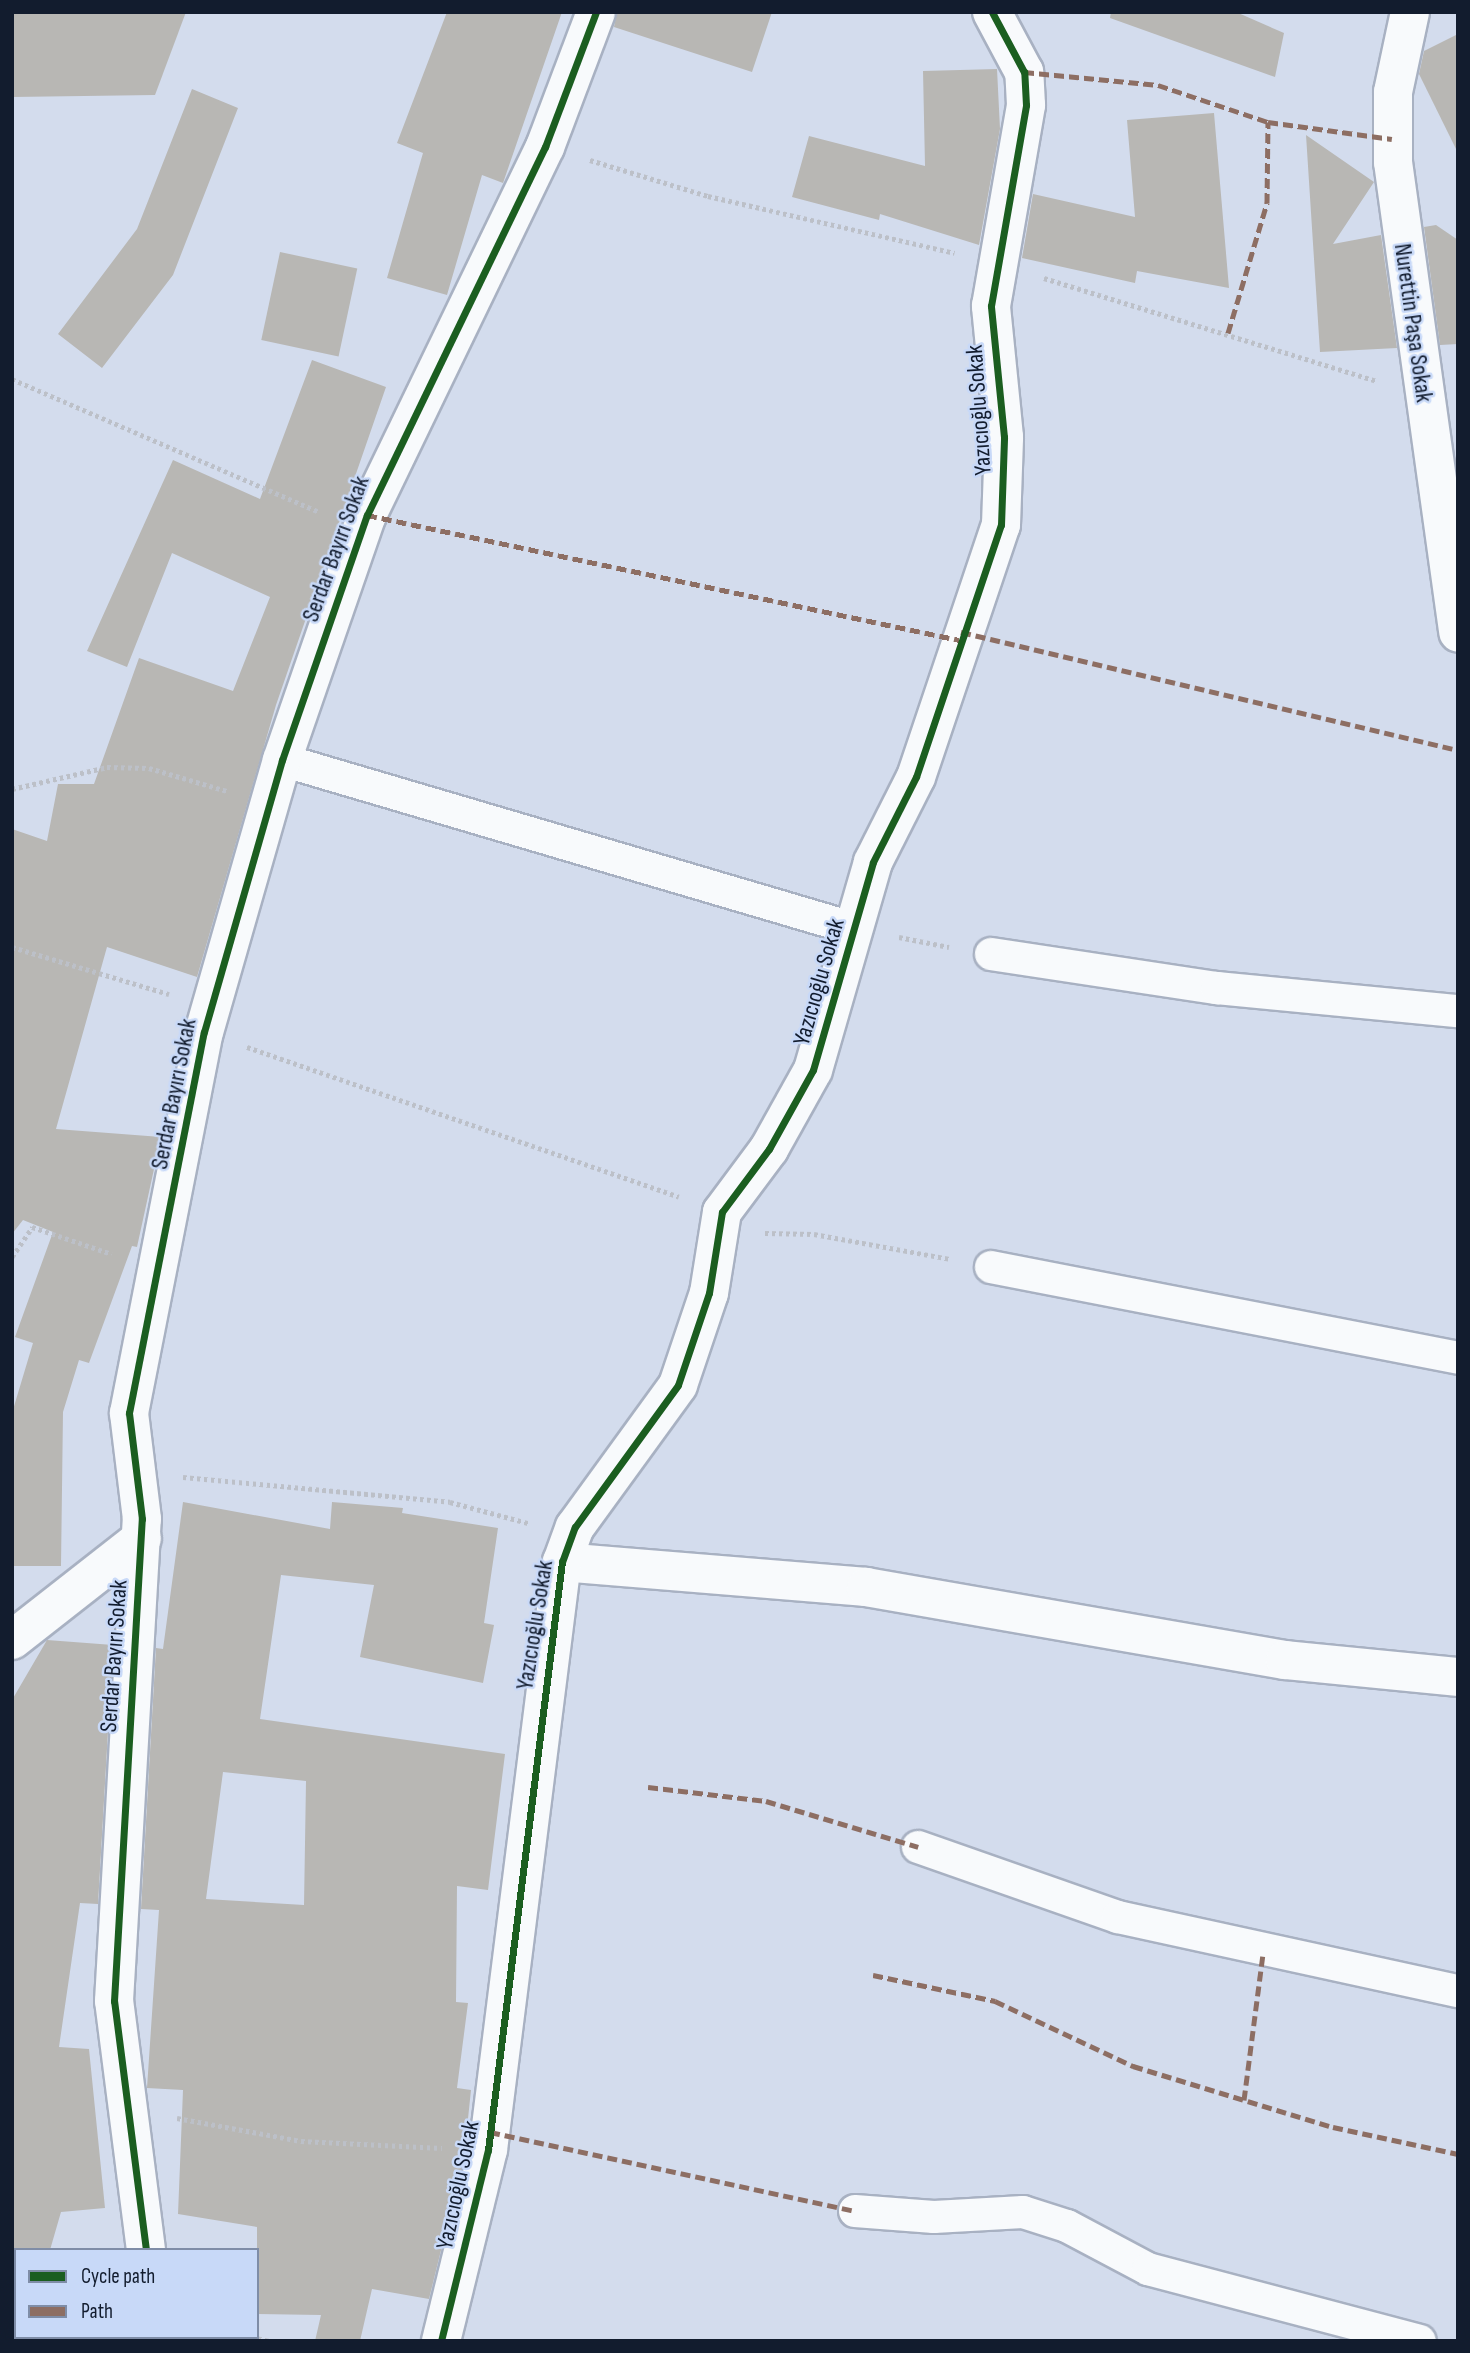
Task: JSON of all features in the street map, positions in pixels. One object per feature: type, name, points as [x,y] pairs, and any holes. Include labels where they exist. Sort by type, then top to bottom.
[{"type":"street","name":"Serdar Bayırı Sokak","points":[[146,2248],[126,2108],[114,1962],[142,1529],[130,1413],[208,1019],[268,803],[362,530],[389,461],[464,324],[545,147],[596,12]]},
{"type":"street","name":"Yazıcıoğlu Sokak","points":[[441,2341],[488,2150],[566,1552],[678,1385],[709,1293],[725,1207],[769,1149],[813,1070],[873,862],[916,777],[1001,525],[1004,437],[992,320],[995,264],[1026,105],[1024,72],[992,12]]},
{"type":"street","name":"Nurettin Paşa Sokak","points":[[1410,12],[1393,92],[1393,162],[1423,397],[1458,633]]},
{"type":"street","points":[[12,1640],[142,1529]]},
{"type":"street","points":[[566,1552],[866,1587],[1286,1660],[1458,1677]]},
{"type":"lane","points":[[282,760],[855,929]]},
{"type":"lane","points":[[991,954],[1217,988],[1458,1011]]},
{"type":"lane","points":[[991,1267],[1458,1358]]},
{"type":"lane","points":[[918,1847],[1118,1917],[1458,1991]]},
{"type":"lane","points":[[855,2211],[934,2217],[1023,2212],[1067,2226],[1148,2269],[1420,2341]]},
{"type":"path","points":[[545,147],[708,196],[995,264],[1423,397]]},
{"type":"path","points":[[12,379],[362,530]]},
{"type":"path","points":[[12,789],[107,767],[149,768],[268,803]]},
{"type":"path","points":[[855,929],[991,954]]},
{"type":"path","points":[[12,947],[725,1207],[759,1234],[814,1234],[991,1267]]},
{"type":"path","points":[[12,1257],[32,1227],[159,1270]]},
{"type":"path","points":[[142,1529],[164,1521],[166,1476],[450,1502],[566,1552]]},
{"type":"path","points":[[126,2108],[301,2141],[488,2150]]},
{"type":"building","points":[[12,12],[186,12],[155,95],[12,97]]},
{"type":"building","points":[[447,12],[562,12],[503,183],[482,175],[447,295],[387,278],[423,153],[397,143]]},
{"type":"building","points":[[617,12],[772,12],[752,72],[614,27]]},
{"type":"building","points":[[1111,12],[1236,12],[1284,33],[1275,77],[1110,18]]},
{"type":"building","points":[[1458,34],[1458,153],[1419,74],[1424,51]]},
{"type":"building","points":[[997,69],[1000,129],[979,245],[880,214],[879,220],[792,197],[809,136],[925,166],[923,71]]},
{"type":"building","points":[[192,89],[238,108],[173,275],[102,368],[58,334],[137,229]]},
{"type":"building","points":[[1214,113],[1229,288],[1137,271],[1135,283],[1022,258],[1033,194],[1135,217],[1127,120]]},
{"type":"building","points":[[1306,135],[1374,182],[1333,244],[1381,235],[1397,348],[1320,352]]},
{"type":"building","points":[[1436,225],[1458,240],[1458,344],[1440,345],[1424,227]]},
{"type":"building","points":[[280,252],[357,268],[339,356],[261,340]]},
{"type":"building","points":[[312,360],[386,387],[276,705],[197,977],[107,947],[56,1129],[161,1137],[137,1247],[132,1246],[89,1363],[79,1360],[63,1412],[61,1566],[12,1566],[12,1413],[33,1343],[15,1337],[53,1232],[23,1220],[12,1234],[12,829],[47,841],[58,784],[94,784],[139,658],[233,691],[270,597],[172,553],[127,667],[87,651],[173,460],[260,499]]},
{"type":"building","points":[[183,1502],[330,1529],[332,1502],[403,1508],[402,1513],[498,1528],[484,1623],[494,1625],[483,1683],[360,1657],[374,1585],[281,1575],[260,1719],[505,1754],[488,1890],[457,1886],[456,2002],[468,2003],[457,2088],[471,2090],[464,2157],[429,2299],[372,2289],[360,2341],[315,2341],[321,2315],[259,2314],[257,2227],[178,2214],[183,2090],[147,2088],[159,1910],[141,1909],[156,1648],[163,1649]],"holes":[[[223,1772],[306,1781],[304,1905],[206,1899]]]},
{"type":"building","points":[[47,1640],[113,1645],[98,1904],[80,1903],[59,2047],[89,2049],[105,2208],[61,2212],[51,2248],[14,2250],[12,2250],[12,1700]]},
{"type":"marked path","points":[[1024,72],[1158,85],[1268,122],[1392,139]]},
{"type":"marked path","points":[[1228,333],[1267,203],[1268,122]]},
{"type":"marked path","points":[[367,515],[959,640]]},
{"type":"marked path","points":[[961,632],[1458,750]]},
{"type":"marked path","points":[[648,1787],[766,1801],[918,1847]]},
{"type":"marked path","points":[[1244,2100],[1263,1953]]},
{"type":"marked path","points":[[873,1975],[995,2001],[1133,2066],[1333,2127],[1458,2154]]},
{"type":"marked path","points":[[490,2132],[855,2211]]},
{"type":"cycle path","points":[[146,2248],[114,2001],[142,1519],[129,1413],[204,1032],[282,760],[367,515],[545,147],[596,12]]},
{"type":"cycle path","points":[[441,2341],[488,2150],[562,1562],[575,1527],[678,1385],[709,1293],[722,1212],[769,1149],[813,1070],[873,862],[916,777],[1001,525],[1004,437],[991,306],[1026,105],[1024,72],[992,12]]}]
